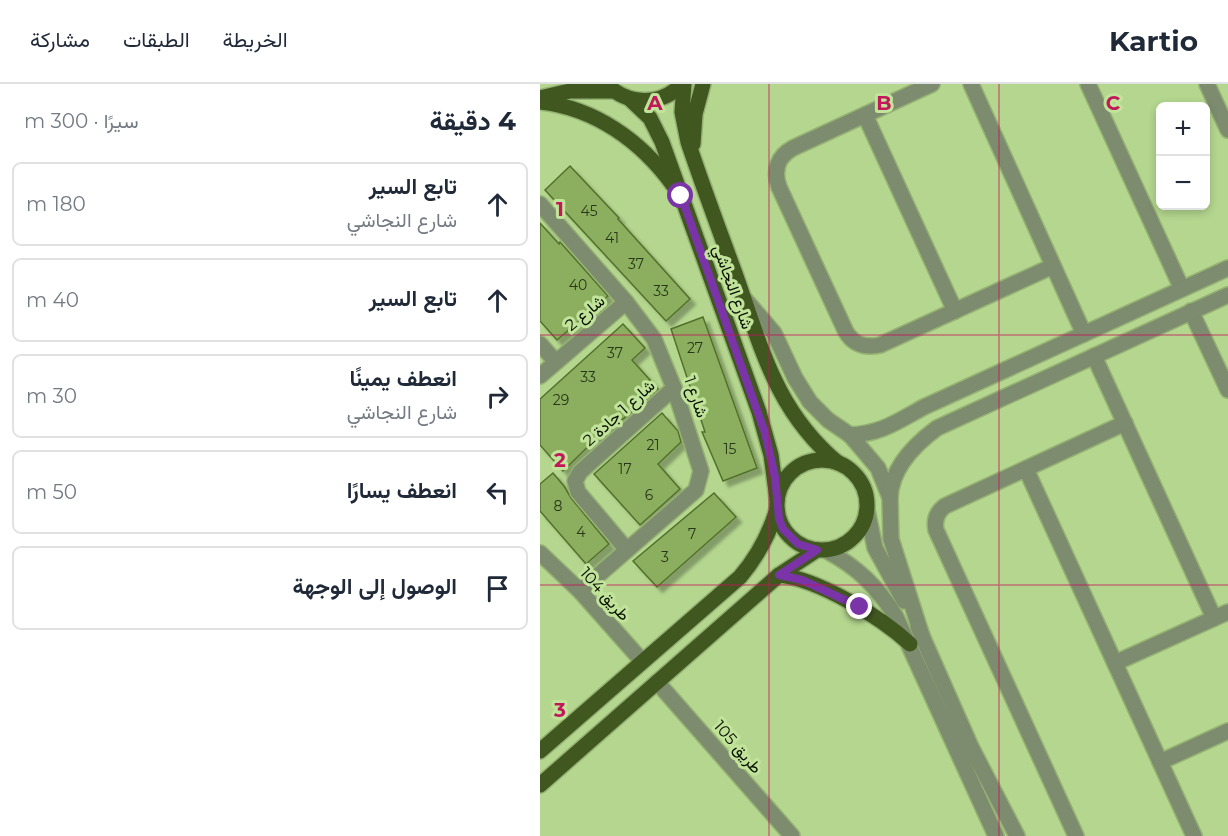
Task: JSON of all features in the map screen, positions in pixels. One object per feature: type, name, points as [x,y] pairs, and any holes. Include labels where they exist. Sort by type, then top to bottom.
[{"type":"main road","points":[[540,100],[570,91],[610,87],[630,99],[640,101],[660,99],[683,84]]},
{"type":"main road","name":"شارع النجاشي","points":[[683,84],[682,112],[692,156],[772,377],[782,397],[806,433],[838,463]]},
{"type":"main road","points":[[692,156],[695,114],[703,84]]},
{"type":"main road","name":"شارع النجاشي","points":[[541,750],[740,577],[767,539],[777,504],[771,455],[762,423],[657,129],[646,113],[630,99]]},
{"type":"main road","points":[[540,100],[577,110],[621,132],[648,155],[681,196]]},
{"type":"main road","points":[[818,460],[838,463],[861,482],[867,500],[865,520],[854,538],[837,548],[822,550],[798,544],[790,537],[779,519],[777,504],[784,481],[799,467],[818,460]]},
{"type":"main road","points":[[540,785],[779,575],[822,550]]},
{"type":"main road","points":[[779,575],[802,580],[860,607],[916,640]]},
{"type":"main road","points":[[541,750],[545,762],[558,769]]},
{"type":"street","points":[[932,84],[788,151],[777,167],[779,187],[846,332],[853,341],[863,346],[880,345],[1053,266]]},
{"type":"street","points":[[971,84],[1084,334]]},
{"type":"street","points":[[1088,84],[1182,290]]},
{"type":"street","points":[[1207,84],[1228,130]]},
{"type":"street","points":[[865,115],[955,311]]},
{"type":"street","name":"شارع 1","points":[[540,204],[627,302],[654,339],[674,388],[701,471],[696,490],[580,591]]},
{"type":"street","points":[[850,435],[884,429],[924,407],[1228,268]]},
{"type":"street","points":[[996,836],[957,754],[916,640],[891,539],[890,488],[904,460],[913,448],[931,433],[1228,295]]},
{"type":"street","points":[[743,296],[774,333],[795,378],[810,402],[828,420],[850,435],[878,468],[890,498]]},
{"type":"street","name":"شارع 2","points":[[540,376],[627,302]]},
{"type":"street","points":[[1191,311],[1228,390]]},
{"type":"street","points":[[540,344],[556,362]]},
{"type":"street","points":[[1094,356],[1221,615],[1115,663]]},
{"type":"street","name":"شارع 1 جادة 2","points":[[627,550],[578,492],[575,482],[580,471],[674,388]]},
{"type":"street","points":[[1076,836],[935,525],[937,514],[945,506],[1125,423]]},
{"type":"street","points":[[1026,469],[1194,836]]},
{"type":"street","points":[[867,510],[875,548],[916,640],[1017,836]]},
{"type":"street","points":[[822,550],[860,571],[874,585],[916,640]]},
{"type":"street","name":"طريق 104","points":[[540,553],[580,591],[642,661]]},
{"type":"street","name":"طريق 105","points":[[657,682],[792,836]]},
{"type":"street","points":[[1160,762],[1228,731]]},
{"type":"building","points":[[570,166],[690,299],[666,321],[545,190]]},
{"type":"building","points":[[540,223],[608,296],[557,340],[540,321]]},
{"type":"building","points":[[703,317],[757,468],[723,481],[702,432],[705,432],[671,329]]},
{"type":"building","points":[[623,324],[645,348],[632,360],[658,389],[603,435],[602,433],[563,471],[540,445],[540,399]]},
{"type":"building","points":[[662,413],[678,431],[681,442],[658,464],[680,489],[640,525],[594,474]]},
{"type":"building","points":[[553,473],[609,544],[586,564],[540,511],[540,484]]},
{"type":"building","points":[[714,493],[736,517],[657,587],[633,561]]},
{"type":"route","points":[[681,196],[765,433],[775,477],[779,519],[783,529],[798,544],[817,550],[779,575],[802,580],[860,607]]}]
